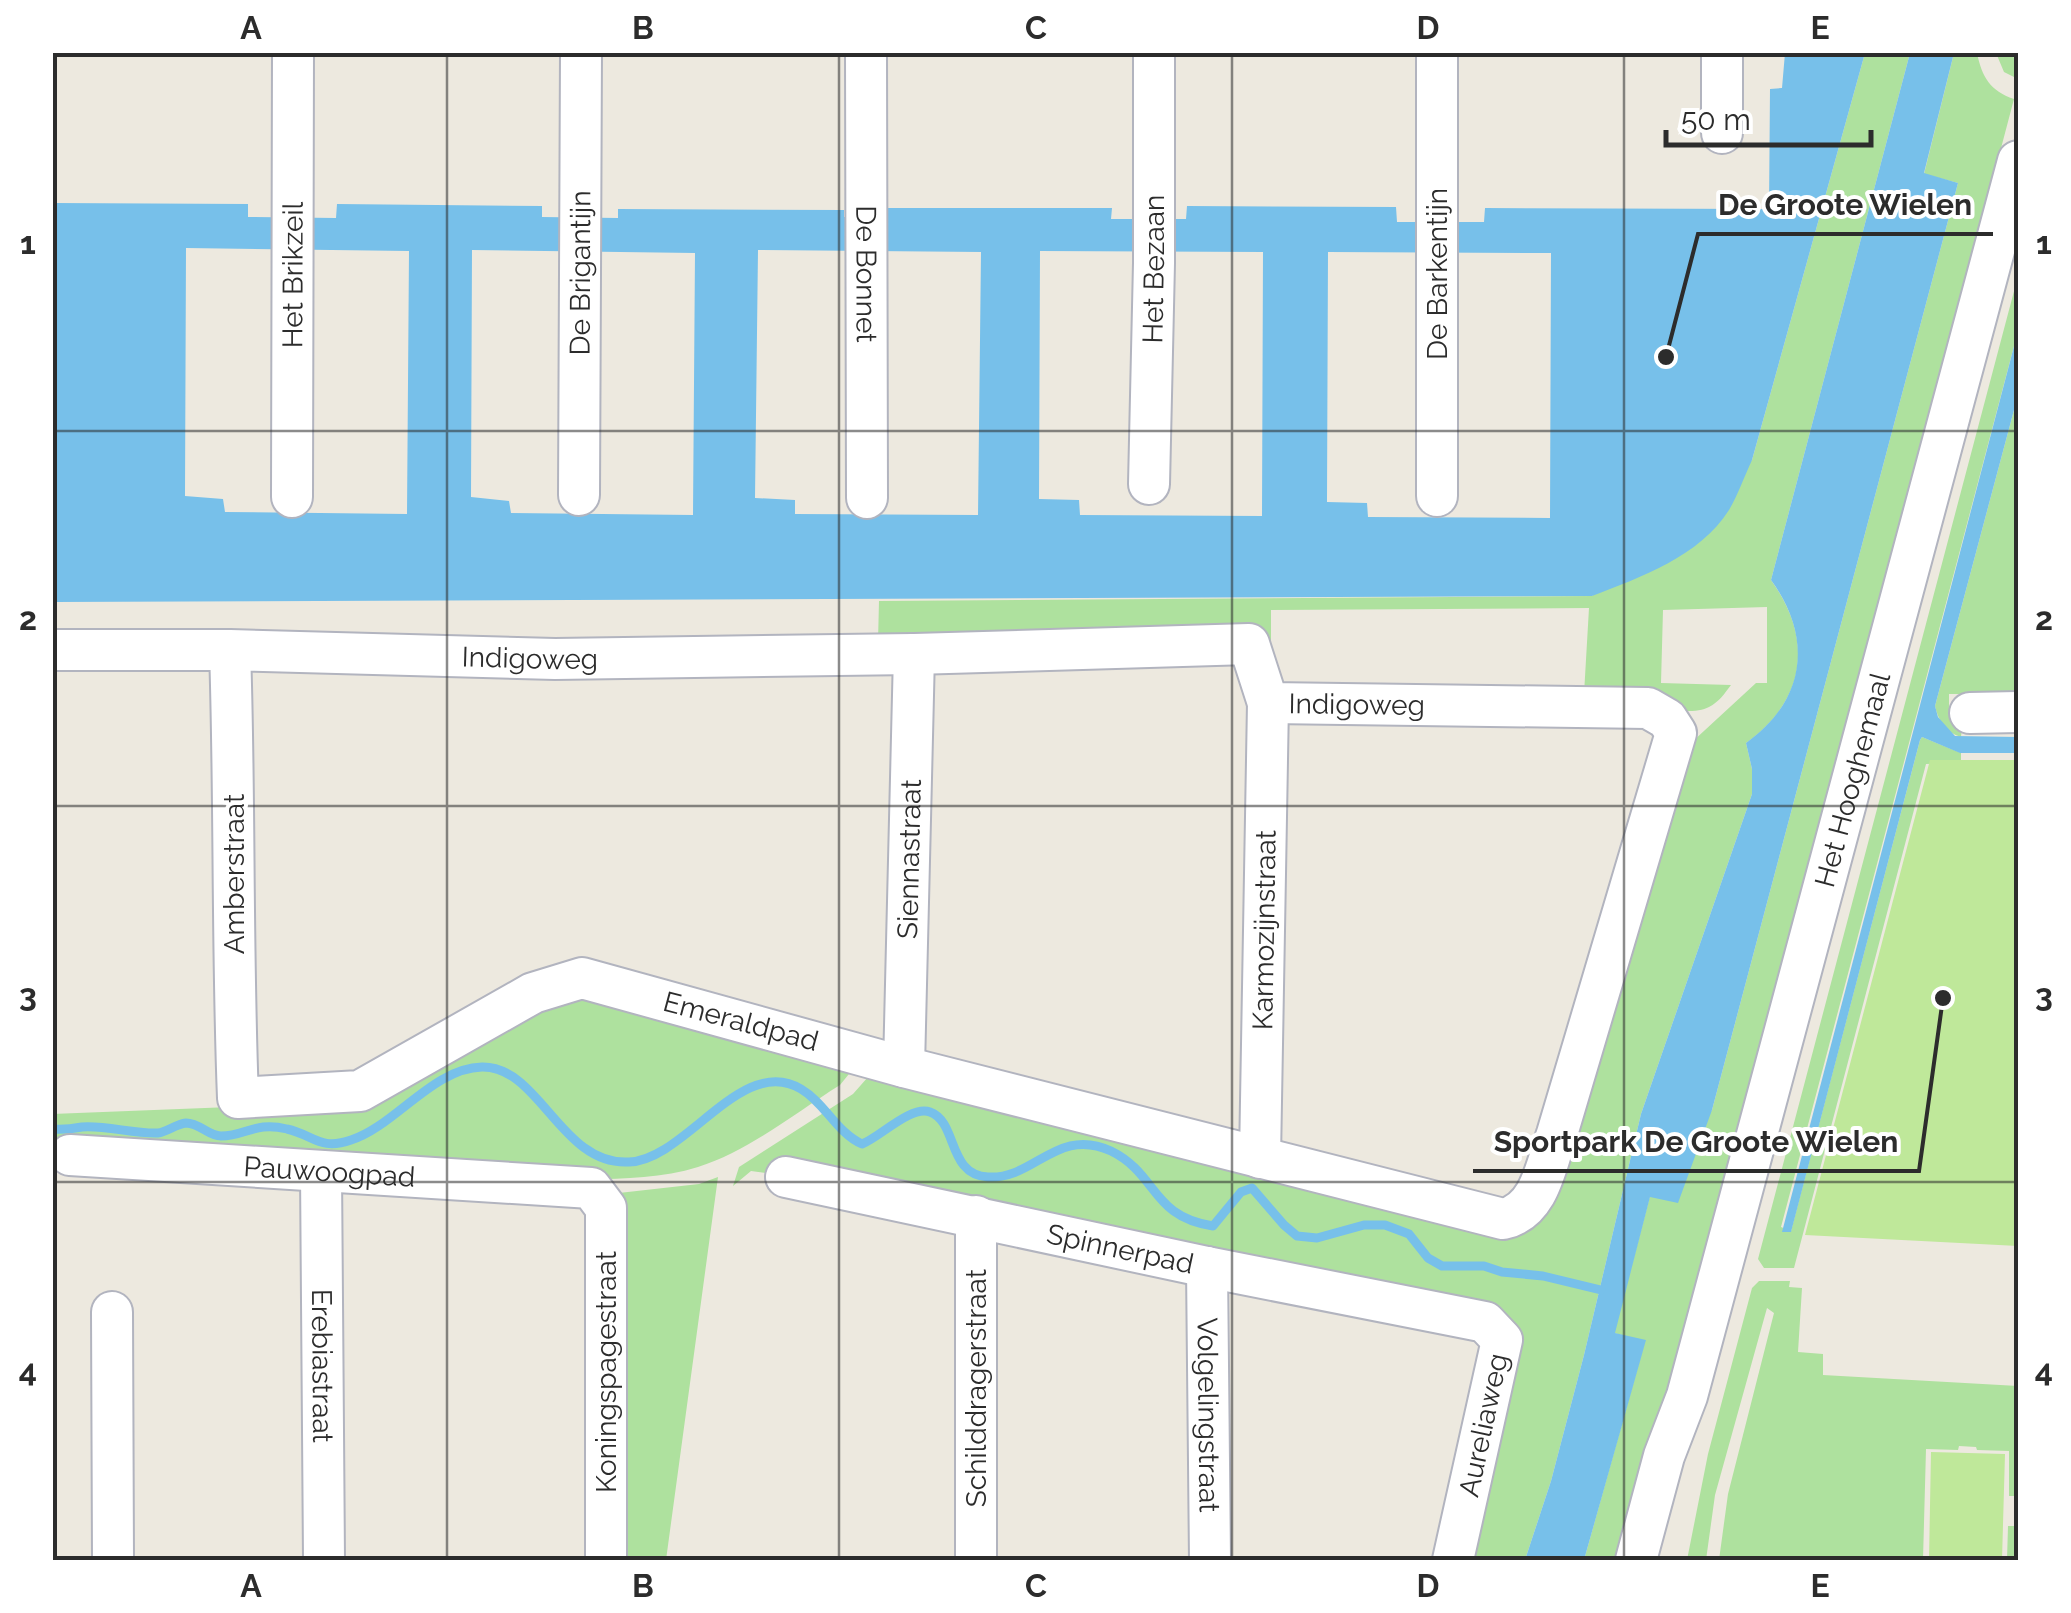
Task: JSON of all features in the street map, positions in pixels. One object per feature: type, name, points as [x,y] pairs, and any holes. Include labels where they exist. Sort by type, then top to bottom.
[{"type":"street","name":"Het Brikzeil","points":[[292,497],[293,52]]},
{"type":"street","name":"De Brigantijn","points":[[579,495],[581,52]]},
{"type":"street","name":"De Bonnet","points":[[866,52],[867,498]]},
{"type":"street","name":"Het Bezaan","points":[[1149,484],[1154,52]]},
{"type":"street","name":"De Barkentijn","points":[[1437,52],[1437,496]]},
{"type":"street","points":[[1722,52],[1722,133]]},
{"type":"street","name":"Het Hooghemaal","points":[[1658,1560],[1687,1396],[2018,161]]},
{"type":"street","name":"Indigoweg","points":[[52,650],[230,650],[555,659],[1249,644],[1268,702],[1648,708],[1667,719],[1676,733],[1557,1134],[1536,1196],[1528,1207],[1517,1216],[1503,1218],[1260,1158]]},
{"type":"street","name":"Amberstraat","points":[[230,650],[238,1098]]},
{"type":"street","name":"Siennastraat","points":[[904,1067],[914,654]]},
{"type":"street","name":"Karmozijnstraat","points":[[1260,1158],[1268,702]]},
{"type":"street","points":[[1970,712],[2018,712]]},
{"type":"street","name":"Emeraldpad","points":[[238,1098],[360,1091],[532,993],[582,978],[904,1067],[1260,1158]]},
{"type":"street","name":"Pauwoogpad","points":[[70,1155],[591,1188]]},
{"type":"street","name":"Erebiastraat","points":[[321,1170],[324,1560]]},
{"type":"street","name":"Spinnerpad","points":[[786,1176],[1458,1318]]},
{"type":"street","name":"Koningspagestraat","points":[[591,1188],[606,1208],[606,1560]]},
{"type":"street","name":"Schilddragerstraat","points":[[976,1216],[976,1560]]},
{"type":"street","name":"Volgelingstraat","points":[[1208,1267],[1210,1560]]},
{"type":"street","points":[[112,1312],[113,1560]]},
{"type":"street","name":"Aureliaweg","points":[[1453,1560],[1502,1340],[1485,1322],[1458,1318]]},
{"type":"street","name":"Het Hooghemaal","points":[[1636,1560],[1664,1456],[1687,1396]]},
{"type":"green space","points":[[1865,53],[1910,53],[1771,580],[1794,625],[1797,668],[1781,708],[1746,743],[1752,794],[1641,1114],[1584,1355],[1551,1481],[1525,1560],[1458,1560],[1507,1346],[781,1175],[751,1171],[733,1186],[739,1167],[853,1094],[868,1077],[1508,1232],[1679,754],[1756,683],[1767,683],[1767,607],[1663,610],[1661,683],[1731,685],[1709,707],[1683,711],[1584,694],[1589,608],[1271,610],[1271,667],[1260,648],[878,642],[879,601],[1592,596],[1752,460]]},
{"type":"green space","points":[[1954,53],[1977,53],[1988,82],[2014,99],[1628,1560],[1584,1560],[1645,1341],[1614,1333],[1650,1196],[1712,1110],[1958,183],[1924,174]]},
{"type":"green space","points":[[1996,53],[2013,53],[2018,79],[2004,72]]},
{"type":"green space","points":[[2018,276],[2018,331],[1781,1227],[1791,1231],[1920,740],[1922,737],[1961,753],[1961,763],[1926,764],[1794,1268],[1764,1268],[1758,1259]]},
{"type":"green space","points":[[2018,395],[2018,694],[1949,694],[1949,710],[1962,727],[1961,737],[1944,725],[1935,706]]},
{"type":"green space","points":[[1930,760],[2018,760],[2018,1246],[1805,1235]]},
{"type":"green space","points":[[571,992],[853,1069],[840,1085],[735,1151],[698,1167],[644,1177],[589,1180],[53,1146],[52,1114],[357,1102]]},
{"type":"green space","points":[[718,1177],[666,1560],[614,1560],[610,1194],[699,1184]]},
{"type":"green space","points":[[1759,1281],[1790,1281],[1789,1287],[1802,1288],[1798,1352],[1823,1354],[1823,1375],[2018,1386],[2018,1496],[2009,1496],[2009,1451],[1959,1446],[1958,1450],[1926,1449],[1923,1560],[1719,1560],[1728,1494],[1774,1313],[1767,1308],[1715,1495],[1706,1560],[1687,1560],[1708,1454],[1752,1288]]},
{"type":"green space","points":[[1931,1452],[2005,1454],[2002,1560],[1929,1560]]},
{"type":"green space","points":[[2008,1526],[2018,1526],[2018,1560],[2007,1560]]},
{"type":"water","points":[[1785,53],[1865,53],[1752,460],[1729,510],[1702,541],[1668,564],[1592,596],[53,602],[53,203],[248,204],[248,217],[336,218],[337,204],[542,206],[542,217],[618,218],[618,209],[844,210],[844,217],[884,218],[884,208],[1112,208],[1111,219],[1186,219],[1187,206],[1396,207],[1397,222],[1484,222],[1485,208],[1769,209],[1770,89],[1782,88]],"holes":[[[186,248],[409,251],[407,514],[225,512],[223,499],[185,496]],[[472,250],[695,253],[693,515],[511,513],[509,501],[471,497]],[[758,250],[981,252],[978,515],[795,514],[795,500],[755,498]],[[1040,251],[1263,252],[1262,516],[1080,515],[1079,500],[1039,499]],[[1328,252],[1551,253],[1550,518],[1368,517],[1367,503],[1327,502]]]},
{"type":"water","points":[[1910,53],[1954,53],[1924,173],[1958,183],[1712,1110],[1678,1203],[1650,1197],[1615,1333],[1646,1340],[1584,1560],[1525,1560],[1551,1481],[1584,1355],[1641,1114],[1752,794],[1746,743],[1781,708],[1797,668],[1794,624],[1771,580]]},
{"type":"water","points":[[2018,331],[2018,395],[1935,706],[1938,717],[1955,736],[2018,737],[2018,753],[1960,753],[1922,737],[1920,740],[1791,1232],[1782,1232]]},
{"type":"waterway","points":[[52,1129],[91,1127],[158,1133],[186,1123],[221,1136],[276,1127],[324,1143],[340,1143],[367,1133],[447,1077],[482,1067],[502,1071],[520,1082],[586,1149],[606,1159],[629,1162],[650,1157],[672,1145],[736,1096],[757,1085],[779,1082],[801,1089],[862,1144],[905,1117],[930,1112],[945,1126],[959,1158],[975,1174],[1004,1176],[1060,1149],[1092,1145],[1126,1160],[1166,1204],[1193,1221],[1213,1226],[1241,1192],[1252,1188],[1297,1236],[1317,1238],[1364,1225],[1385,1225],[1409,1234],[1428,1258],[1442,1266],[1484,1266],[1601,1290]]},
{"type":"place","name":"De Groote Wielen","points":[[1666,357]]},
{"type":"place","name":"Sportpark De Groote Wielen","points":[[1943,998]]}]
